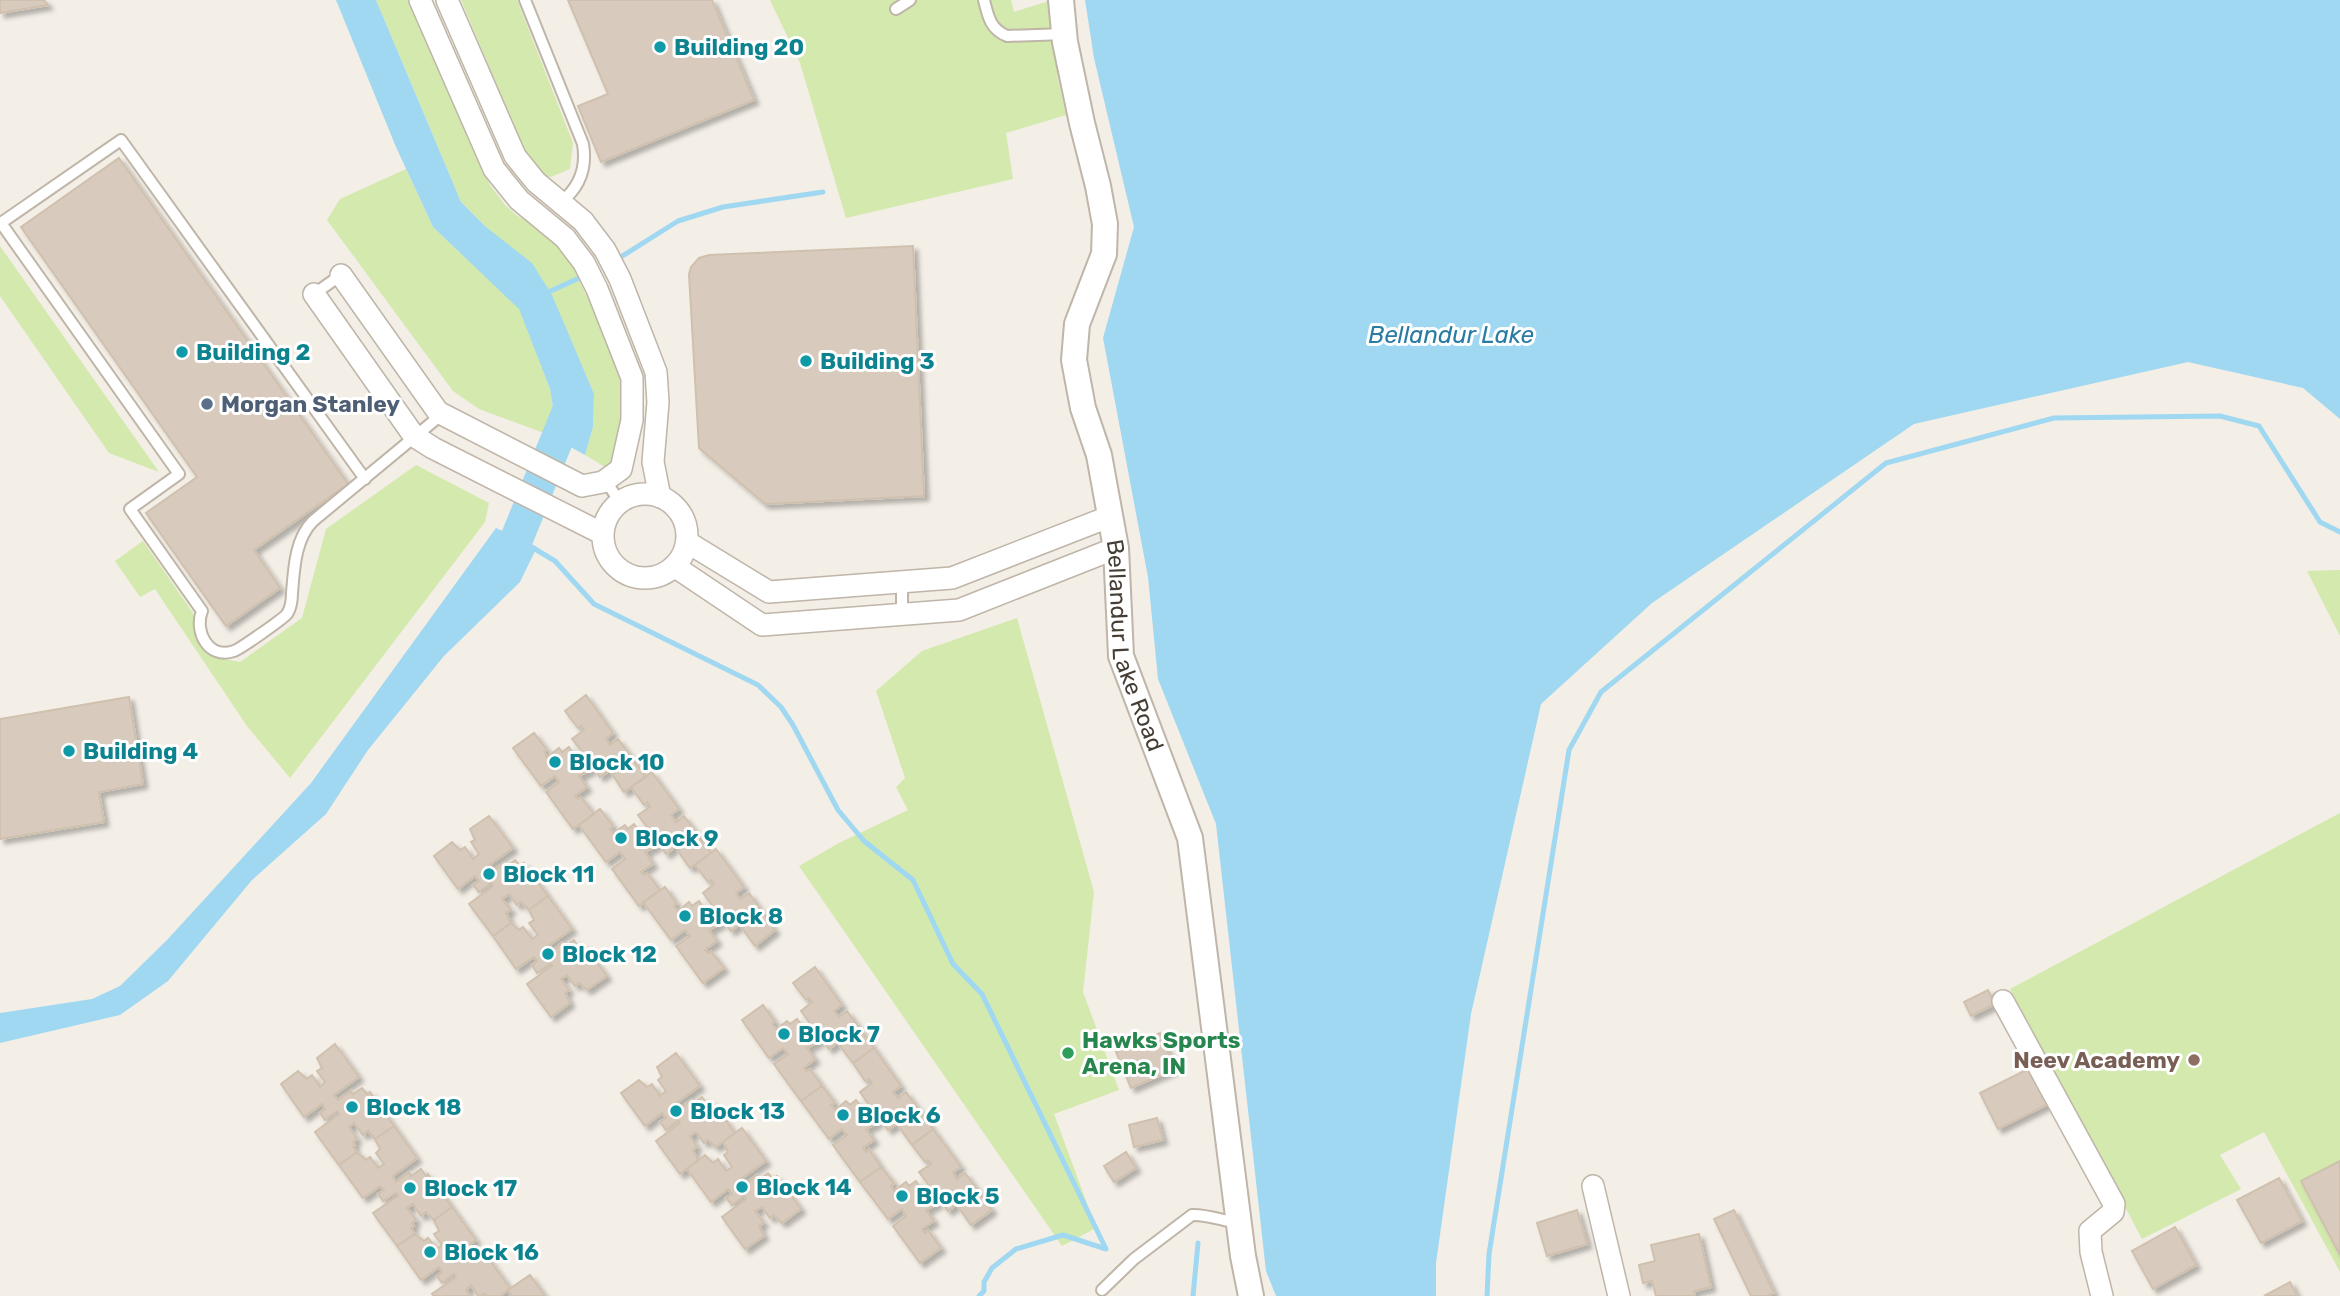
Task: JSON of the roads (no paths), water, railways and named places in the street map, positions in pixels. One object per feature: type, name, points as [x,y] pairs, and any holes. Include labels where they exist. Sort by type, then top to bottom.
[{"type":"street","points":[[341,275],[442,415],[582,486],[605,480],[621,469],[629,441],[634,401],[632,378],[591,275],[576,251],[553,226],[519,200],[494,169],[420,0]]},
{"type":"street","points":[[447,0],[515,156],[536,182],[583,221],[613,264],[656,372],[658,402],[653,462],[660,497]]},
{"type":"street","name":"Bellandur Lake Road","points":[[1061,0],[1082,123],[1105,224],[1104,254],[1077,324],[1074,359],[1083,408],[1099,455],[1111,516],[1116,548],[1121,656],[1190,838],[1238,1223],[1251,1296]]},
{"type":"street","points":[[314,294],[416,437],[433,449],[603,534]]},
{"type":"street","points":[[640,494],[660,497],[679,511],[687,531],[687,541],[684,552],[674,566],[663,574],[653,578],[631,576],[612,563],[606,554],[603,534],[606,520],[620,502],[640,494]]},
{"type":"street","points":[[674,566],[741,592],[951,578],[1111,516]]},
{"type":"street","points":[[687,541],[741,592],[762,625],[959,610],[1116,548]]},
{"type":"street","points":[[2003,1000],[2115,1204],[2113,1212],[2090,1231],[2089,1240],[2102,1296]]},
{"type":"street","points":[[1593,1186],[1619,1296]]},
{"type":"lane","points":[[525,0],[583,144],[585,163],[580,181],[561,202]]},
{"type":"lane","points":[[896,9],[910,0]]},
{"type":"lane","points":[[984,0],[989,21],[998,32],[1007,36],[1065,34]]},
{"type":"lane","points":[[365,479],[121,140],[1,223],[178,474],[130,509],[202,611],[199,631],[213,648],[235,651],[286,615],[292,599],[301,536],[313,521],[365,479],[442,415]]},
{"type":"lane","points":[[314,294],[341,275]]},
{"type":"lane","points":[[605,480],[620,502]]},
{"type":"lane","points":[[902,582],[902,615]]},
{"type":"lane","points":[[1102,1290],[1134,1259],[1192,1215],[1201,1214],[1218,1221],[1238,1223]]},
{"type":"water","points":[[336,0],[376,0],[461,202],[486,227],[532,263],[552,295],[594,394],[593,427],[585,455],[547,434],[554,414],[550,389],[519,309],[433,227],[396,147]]},
{"type":"water","name":"Bellandur Lake","points":[[1085,0],[2340,0],[2340,419],[2303,388],[2188,362],[1914,424],[1652,603],[1541,704],[1471,1014],[1436,1263],[1436,1296],[1276,1296],[1266,1271],[1216,824],[1158,679],[1148,577],[1103,338],[1134,227],[1094,58]]},
{"type":"water","points":[[496,528],[537,547],[520,582],[444,656],[368,750],[326,814],[252,880],[168,981],[120,1015],[0,1043],[0,1013],[92,999],[120,986],[167,940],[311,783]]},
{"type":"waterway","points":[[616,260],[678,221],[723,207],[823,192]]},
{"type":"waterway","points":[[544,294],[586,275]]},
{"type":"waterway","points":[[489,572],[517,538],[573,400]]},
{"type":"waterway","points":[[1487,1296],[1489,1254],[1569,750],[1601,692],[1886,463],[2054,418],[2220,416],[2259,426],[2320,522],[2340,532]]},
{"type":"waterway","points":[[530,546],[555,561],[594,604],[758,685],[781,707],[838,810],[864,841],[913,880],[953,964],[982,994],[1106,1249]]},
{"type":"waterway","points":[[979,1296],[984,1291],[984,1282],[992,1268],[1016,1249],[1063,1235],[1106,1249]]},
{"type":"waterway","points":[[1193,1296],[1198,1243]]},
{"type":"place","name":"Building 20","points":[[660,47]]},
{"type":"place","name":"Building 2","points":[[182,352]]},
{"type":"place","name":"Building 3","points":[[806,361]]},
{"type":"place","name":"Morgan Stanley","points":[[207,404]]},
{"type":"place","name":"Building 4","points":[[69,751]]},
{"type":"place","name":"Block 10","points":[[555,762]]},
{"type":"place","name":"Block 9","points":[[621,838]]},
{"type":"place","name":"Block 11","points":[[489,874]]},
{"type":"place","name":"Block 8","points":[[685,916]]},
{"type":"place","name":"Block 12","points":[[548,954]]},
{"type":"place","name":"Block 7","points":[[784,1034]]},
{"type":"place","name":"Hawks Sports Arena, IN","points":[[1068,1053]]},
{"type":"place","name":"Neev Academy","points":[[2194,1060]]},
{"type":"place","name":"Block 18","points":[[352,1107]]},
{"type":"place","name":"Block 13","points":[[676,1111]]},
{"type":"place","name":"Block 6","points":[[843,1115]]},
{"type":"place","name":"Block 14","points":[[742,1187]]},
{"type":"place","name":"Block 17","points":[[410,1188]]},
{"type":"place","name":"Block 5","points":[[902,1196]]},
{"type":"place","name":"Block 16","points":[[430,1252]]}]
